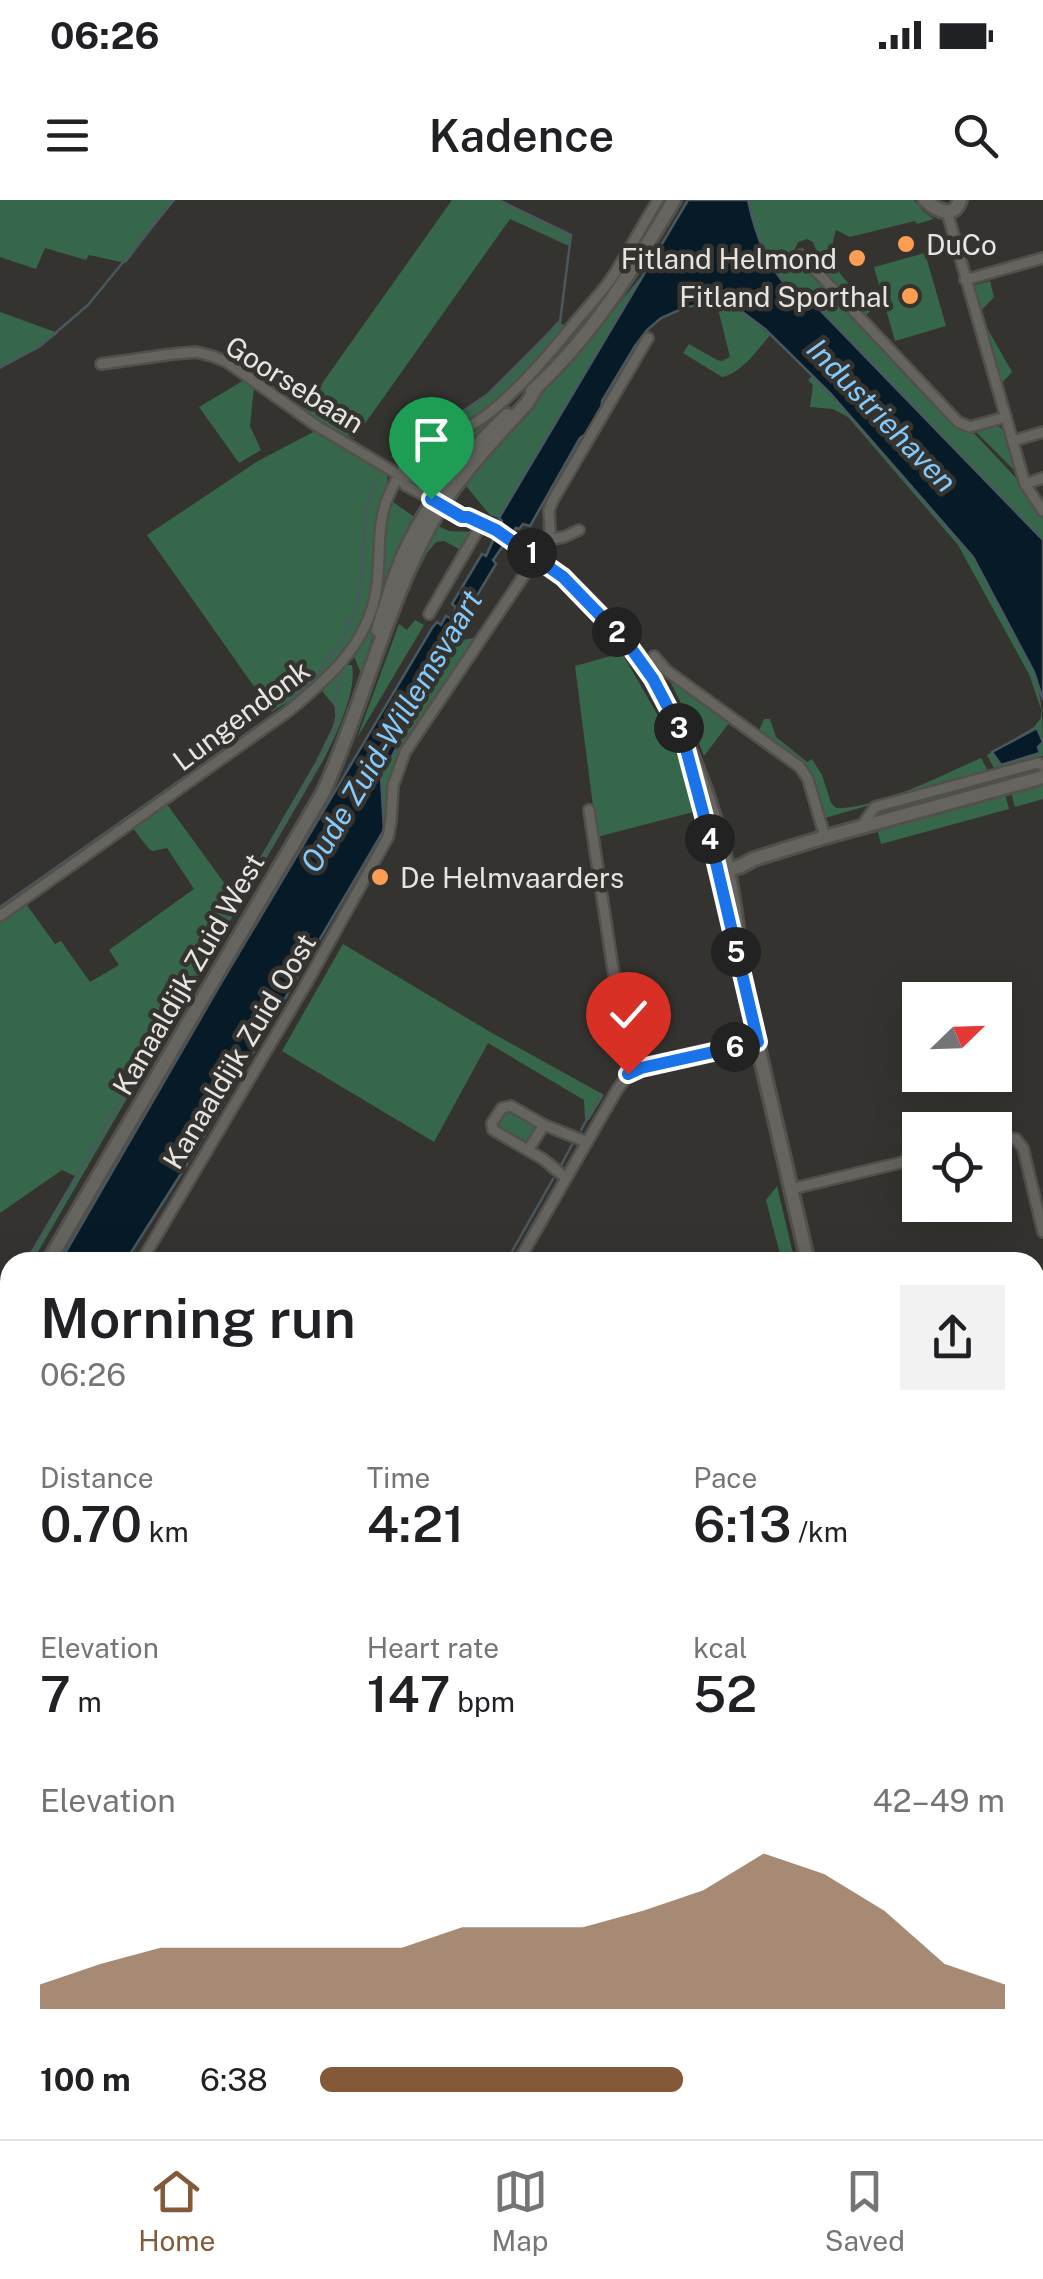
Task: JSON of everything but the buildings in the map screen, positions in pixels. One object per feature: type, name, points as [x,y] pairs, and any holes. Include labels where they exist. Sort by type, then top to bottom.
[{"type":"main road","name":"Kanaaldijk Zuid West","points":[[54,1252],[316,806],[340,755],[408,572],[440,499],[459,482],[609,305],[652,237],[670,200]]},
{"type":"main road","points":[[924,200],[936,210],[947,212],[954,211],[962,200]]},
{"type":"main road","points":[[440,499],[536,556],[578,590],[628,644],[653,679],[691,750],[706,788],[740,965],[806,1252]]},
{"type":"main road","points":[[723,867],[741,866],[754,858],[995,783],[1043,777]]},
{"type":"street","points":[[399,475],[419,452],[486,416],[529,376],[609,282],[658,200]]},
{"type":"street","points":[[947,212],[1024,484],[1043,511]]},
{"type":"street","points":[[801,255],[958,422],[970,427],[1006,417]]},
{"type":"street","points":[[966,280],[1043,258]]},
{"type":"street","name":"Kanaaldijk Zuid Oost","points":[[147,1252],[306,984],[388,836],[392,786],[405,752],[546,540],[553,500],[648,338]]},
{"type":"street","name":"Goorsebaan","points":[[101,364],[196,352],[212,356],[227,362],[317,426],[399,475],[412,477],[440,499]]},
{"type":"street","points":[[1013,440],[1043,432]]},
{"type":"street","name":"Lungendonk","points":[[0,916],[290,710],[330,677],[350,654],[369,616],[375,596],[382,510],[399,475]]},
{"type":"street","points":[[1024,484],[1043,478]]},
{"type":"street","points":[[430,614],[475,520]]},
{"type":"street","points":[[546,540],[564,538],[580,530]]},
{"type":"street","points":[[654,656],[667,671],[800,767],[808,779],[825,837]]},
{"type":"street","points":[[995,783],[1038,763],[1043,766]]},
{"type":"street","points":[[589,810],[624,1049],[634,1070]]},
{"type":"street","points":[[524,1252],[617,1090],[634,1070],[758,1042]]},
{"type":"street","points":[[566,1178],[493,1130],[492,1123],[505,1106],[510,1106],[587,1142]]},
{"type":"street","points":[[528,1150],[544,1124]]},
{"type":"street","points":[[1012,1139],[1023,1148],[1043,1232]]},
{"type":"street","points":[[791,1189],[902,1162]]},
{"type":"green space","points":[[0,200],[174,200],[126,263],[89,255],[86,260],[45,248],[36,269],[0,257]]},
{"type":"green space","points":[[452,200],[501,200],[565,231],[570,236],[569,246],[510,219],[354,439],[323,425],[304,409]]},
{"type":"green space","points":[[748,200],[914,200],[934,219],[850,237],[836,230],[835,264],[848,283],[846,286],[870,311],[864,317],[829,281],[813,242],[798,242],[794,251],[956,424],[971,430],[1020,482],[1043,518],[1043,540],[819,308],[791,290],[770,263]]},
{"type":"green space","name":"Fitland Sporthal","points":[[925,253],[946,326],[895,341],[874,267]]},
{"type":"green space","points":[[650,266],[510,501],[499,518],[490,515],[462,481]]},
{"type":"green space","points":[[990,281],[994,297],[979,313],[971,286]]},
{"type":"green space","points":[[717,305],[741,311],[770,335],[743,366],[722,377],[683,353],[689,344],[717,360],[730,357]]},
{"type":"green space","points":[[0,312],[58,333],[0,369]]},
{"type":"green space","points":[[558,321],[566,327],[494,404],[402,463],[391,457],[420,433],[487,394]]},
{"type":"green space","points":[[984,327],[1012,372],[1000,385]]},
{"type":"green space","points":[[812,376],[973,557],[1034,672],[1041,703],[1043,756],[995,770],[987,755],[1034,727],[1041,718],[1029,674],[958,545],[848,417],[833,409],[810,407],[813,385],[808,380]]},
{"type":"green space","points":[[244,380],[254,387],[250,426],[261,450],[239,463],[199,407]]},
{"type":"green space","points":[[486,423],[449,467],[430,452]]},
{"type":"green space","points":[[995,424],[1005,431],[1018,474],[973,429]]},
{"type":"green space","points":[[317,430],[382,469],[388,478],[375,522],[370,596],[357,632],[335,664],[318,682],[272,712],[147,535],[258,461]]},
{"type":"green space","points":[[421,458],[443,474],[437,481],[426,481],[415,474],[414,467]]},
{"type":"green space","points":[[390,500],[416,518],[361,673],[353,654],[372,613],[383,519]]},
{"type":"green space","points":[[436,525],[449,531],[473,532],[463,551],[444,541],[436,542],[417,573],[424,549]]},
{"type":"green space","points":[[415,620],[424,625],[357,738],[399,624],[407,630]]},
{"type":"green space","points":[[478,637],[429,705],[397,759],[389,782],[387,830],[383,832],[384,770],[437,681],[450,650],[458,641]]},
{"type":"green space","points":[[622,653],[669,735],[693,812],[597,837],[575,666]]},
{"type":"green space","points":[[347,665],[352,665],[349,700],[324,759],[38,1252],[31,1252],[75,1176],[62,1170],[0,1213],[0,923],[26,904],[55,944],[61,941],[90,982],[119,965],[109,950],[194,889],[167,848],[149,849],[132,827],[166,803],[236,899],[333,726],[337,709],[322,691]]},
{"type":"green space","points":[[668,677],[729,723],[704,756],[691,723]]},
{"type":"green space","points":[[764,719],[770,719],[776,737],[807,762],[812,759],[836,808],[890,797],[981,758],[988,771],[825,818],[809,772],[759,731]]},
{"type":"green space","points":[[1043,783],[1043,799],[1015,807],[1011,792]]},
{"type":"green space","points":[[1005,794],[1009,809],[881,844],[877,829]]},
{"type":"green space","points":[[379,837],[311,954],[287,940]]},
{"type":"green space","points":[[343,944],[604,1095],[589,1120],[585,1119],[584,1100],[488,1043],[434,1142],[282,1051]]},
{"type":"green space","points":[[508,1109],[534,1124],[530,1140],[522,1142],[498,1128],[496,1121]]},
{"type":"green space","points":[[777,1186],[793,1252],[779,1252],[766,1200]]},
{"type":"water","points":[[688,200],[748,200],[770,263],[790,290],[818,308],[1043,540],[1043,700],[1034,672],[973,557],[830,393],[765,329],[741,311],[706,304],[686,307],[661,318],[635,346],[602,401],[601,412],[589,432],[580,438],[530,526],[516,528],[493,560],[496,564],[467,612],[463,610],[457,622],[460,624],[456,640],[460,640],[450,650],[437,681],[381,777],[384,830],[193,1155],[131,1252],[66,1252],[432,628],[437,622],[441,625],[446,616],[450,618],[456,607],[452,604],[482,554],[486,556],[502,521],[499,518]]},
{"type":"water","points":[[1037,728],[1043,742],[1038,747],[1040,753],[1001,765],[992,752]]},
{"type":"waterway","points":[[0,366],[39,347],[88,305],[174,200]]},
{"type":"waterway","points":[[399,448],[488,394],[560,322],[571,235],[498,200]]},
{"type":"waterway","points":[[0,907],[284,707],[311,680],[344,635],[358,601],[365,518],[376,481]]},
{"type":"waterway","points":[[32,1252],[315,770],[337,721],[335,701],[342,671]]},
{"type":"waterway","points":[[581,1130],[601,1094]]},
{"type":"waterway","points":[[560,1167],[573,1143]]},
{"type":"waterway","points":[[512,1252],[553,1179]]},
{"type":"place","name":"DuCo","points":[[906,244]]},
{"type":"place","name":"Fitland Helmond","points":[[857,258]]},
{"type":"place","name":"Fitland Sporthal","points":[[910,296]]},
{"type":"place","name":"De Helmvaarders","points":[[380,877]]},
{"type":"route","points":[[431,499],[510,539],[578,590],[628,644],[653,679],[682,734],[758,1042],[628,1074]]},
{"type":"water label","name":"Industriehaven","points":[[882,415]]},
{"type":"water label","name":"Oude Zuid-Willemsvaart","points":[[391,731]]}]
